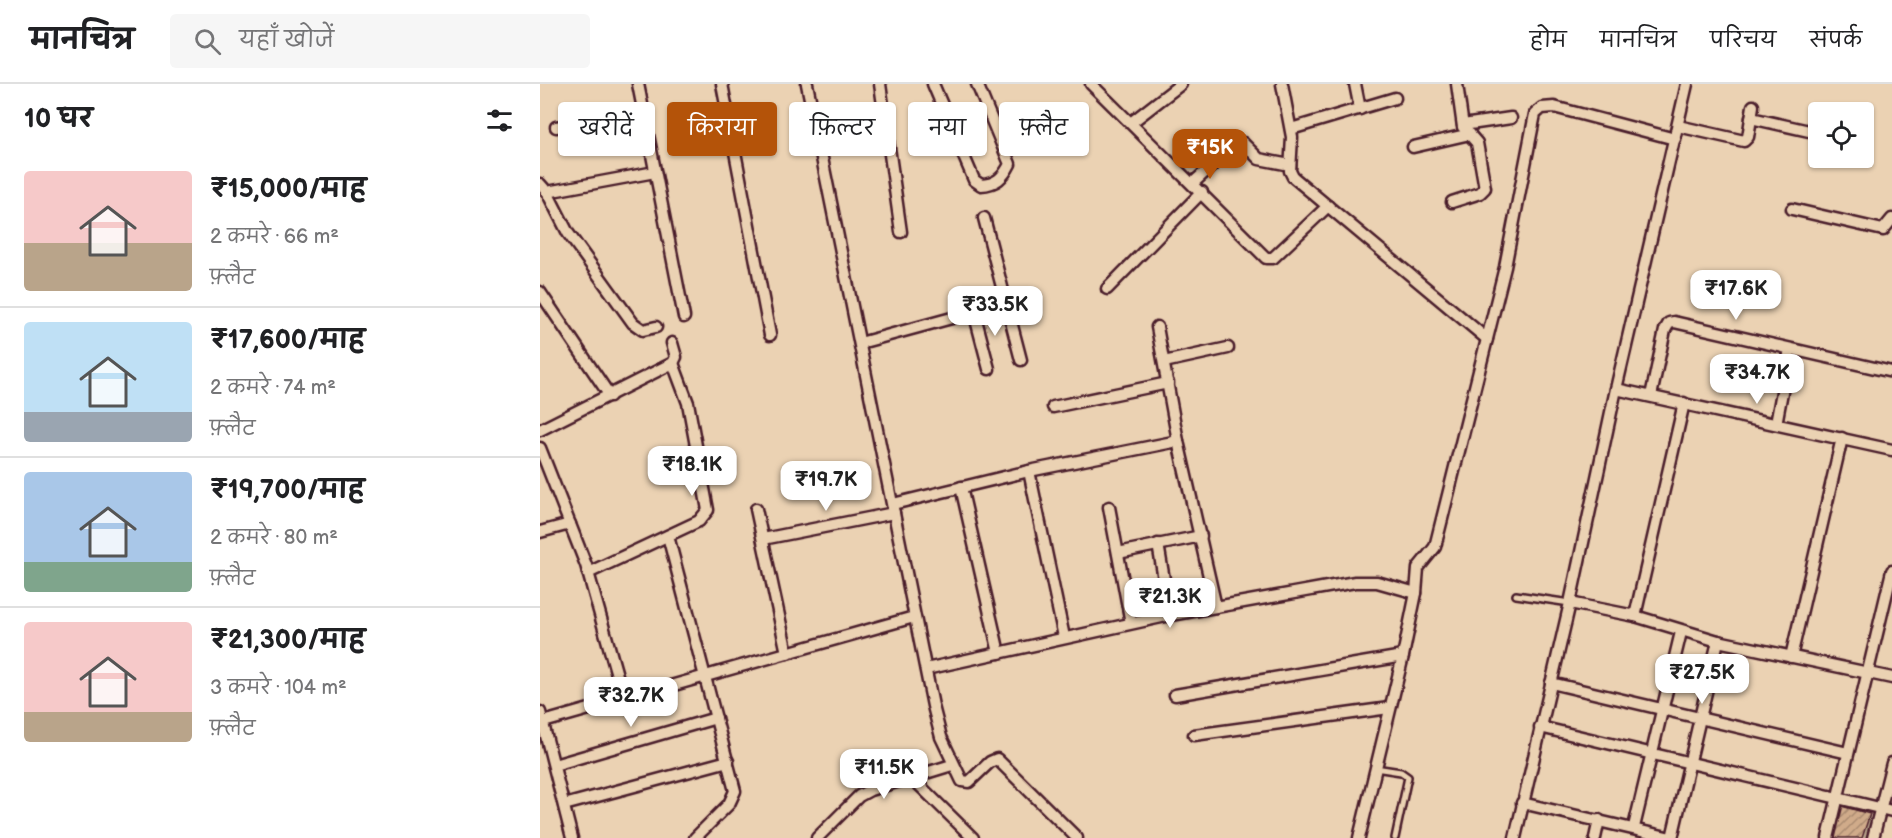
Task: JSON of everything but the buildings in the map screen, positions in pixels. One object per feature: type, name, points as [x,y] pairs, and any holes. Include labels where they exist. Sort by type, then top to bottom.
[{"type":"street","points":[[638,84],[641,102]]},
{"type":"street","points":[[722,84],[771,335]]},
{"type":"street","points":[[807,84],[914,617],[941,737],[958,778],[966,783],[993,760],[999,760],[1077,838]]},
{"type":"street","points":[[880,84],[901,232]]},
{"type":"street","points":[[933,84],[974,180],[981,185],[990,184],[1004,177],[1010,164],[977,84]]},
{"type":"street","points":[[1091,84],[1202,192],[1261,255],[1270,260],[1328,206]]},
{"type":"street","points":[[1131,122],[1181,84]]},
{"type":"street","points":[[1282,84],[1291,129],[1290,165],[1293,177],[1487,339]]},
{"type":"street","points":[[1355,84],[1360,109]]},
{"type":"street","points":[[1452,202],[1480,194],[1485,188],[1477,142],[1466,130],[1457,84]]},
{"type":"street","points":[[1515,838],[1687,84]]},
{"type":"street","points":[[1291,129],[1395,98]]},
{"type":"street","points":[[1678,126],[1744,141],[1748,138],[1753,106]]},
{"type":"street","points":[[1359,838],[1403,656],[1416,593],[1418,568],[1435,547],[1487,339],[1538,110],[1554,107],[1675,140]]},
{"type":"street","points":[[1413,147],[1511,118]]},
{"type":"street","points":[[1751,118],[1808,131]]},
{"type":"street","points":[[1193,183],[1237,143],[1243,143],[1259,159],[1290,165]]},
{"type":"street","points":[[652,156],[684,317]]},
{"type":"street","points":[[655,172],[544,188],[568,233],[633,323],[640,329],[656,327]]},
{"type":"street","points":[[1107,289],[1202,192]]},
{"type":"street","points":[[1792,209],[1883,230],[1892,219]]},
{"type":"street","points":[[984,218],[1022,360]]},
{"type":"street","points":[[540,292],[610,396]]},
{"type":"street","points":[[860,343],[1007,303]]},
{"type":"street","points":[[974,312],[989,369]]},
{"type":"street","points":[[1651,396],[1665,330],[1669,323],[1678,322],[1892,372]]},
{"type":"street","points":[[1157,327],[1178,441],[1216,607]]},
{"type":"street","points":[[540,430],[673,363],[676,357],[672,343]]},
{"type":"street","points":[[1164,362],[1228,348]]},
{"type":"street","points":[[1776,424],[1790,349]]},
{"type":"street","points":[[588,573],[699,520],[708,510],[688,403],[673,363]]},
{"type":"street","points":[[1053,407],[1168,383]]},
{"type":"street","points":[[1616,389],[1892,450]]},
{"type":"street","points":[[1635,616],[1684,403]]},
{"type":"street","points":[[1791,657],[1842,438]]},
{"type":"street","points":[[763,539],[893,508],[1029,471],[1178,441]]},
{"type":"street","points":[[540,448],[588,573],[624,700]]},
{"type":"street","points":[[1029,471],[1064,637]]},
{"type":"street","points":[[961,488],[999,653]]},
{"type":"street","points":[[1109,507],[1131,623]]},
{"type":"street","points":[[756,509],[787,653]]},
{"type":"street","points":[[540,532],[570,524]]},
{"type":"street","points":[[668,536],[728,761],[734,796],[695,838]]},
{"type":"street","points":[[1118,553],[1201,536]]},
{"type":"street","points":[[1158,544],[1170,615]]},
{"type":"street","points":[[1828,838],[1892,572]]},
{"type":"street","points":[[926,669],[1170,615],[1355,582],[1377,582],[1416,593]]},
{"type":"street","points":[[1570,603],[1635,616],[1681,632],[1718,641],[1892,678]]},
{"type":"street","points":[[572,838],[541,719],[624,700],[914,617]]},
{"type":"street","points":[[1634,827],[1681,632]]},
{"type":"street","points":[[1522,803],[1634,827],[1671,838],[1718,641]]},
{"type":"street","points":[[1175,695],[1403,656]]},
{"type":"street","points":[[1551,683],[1848,753]]},
{"type":"street","points":[[1194,735],[1389,708]]},
{"type":"street","points":[[554,765],[717,718]]},
{"type":"street","points":[[1540,728],[1690,761],[1836,799],[1892,811]]},
{"type":"street","points":[[564,805],[728,761]]},
{"type":"street","points":[[1873,838],[1892,763]]},
{"type":"street","points":[[817,838],[859,796],[952,765]]},
{"type":"street","points":[[911,777],[973,838]]},
{"type":"street","points":[[1595,838],[1599,820]]},
{"type":"lane","points":[[1516,595],[1570,603]]},
{"type":"lane","points":[[1375,768],[1401,772],[1408,777],[1395,838]]}]
